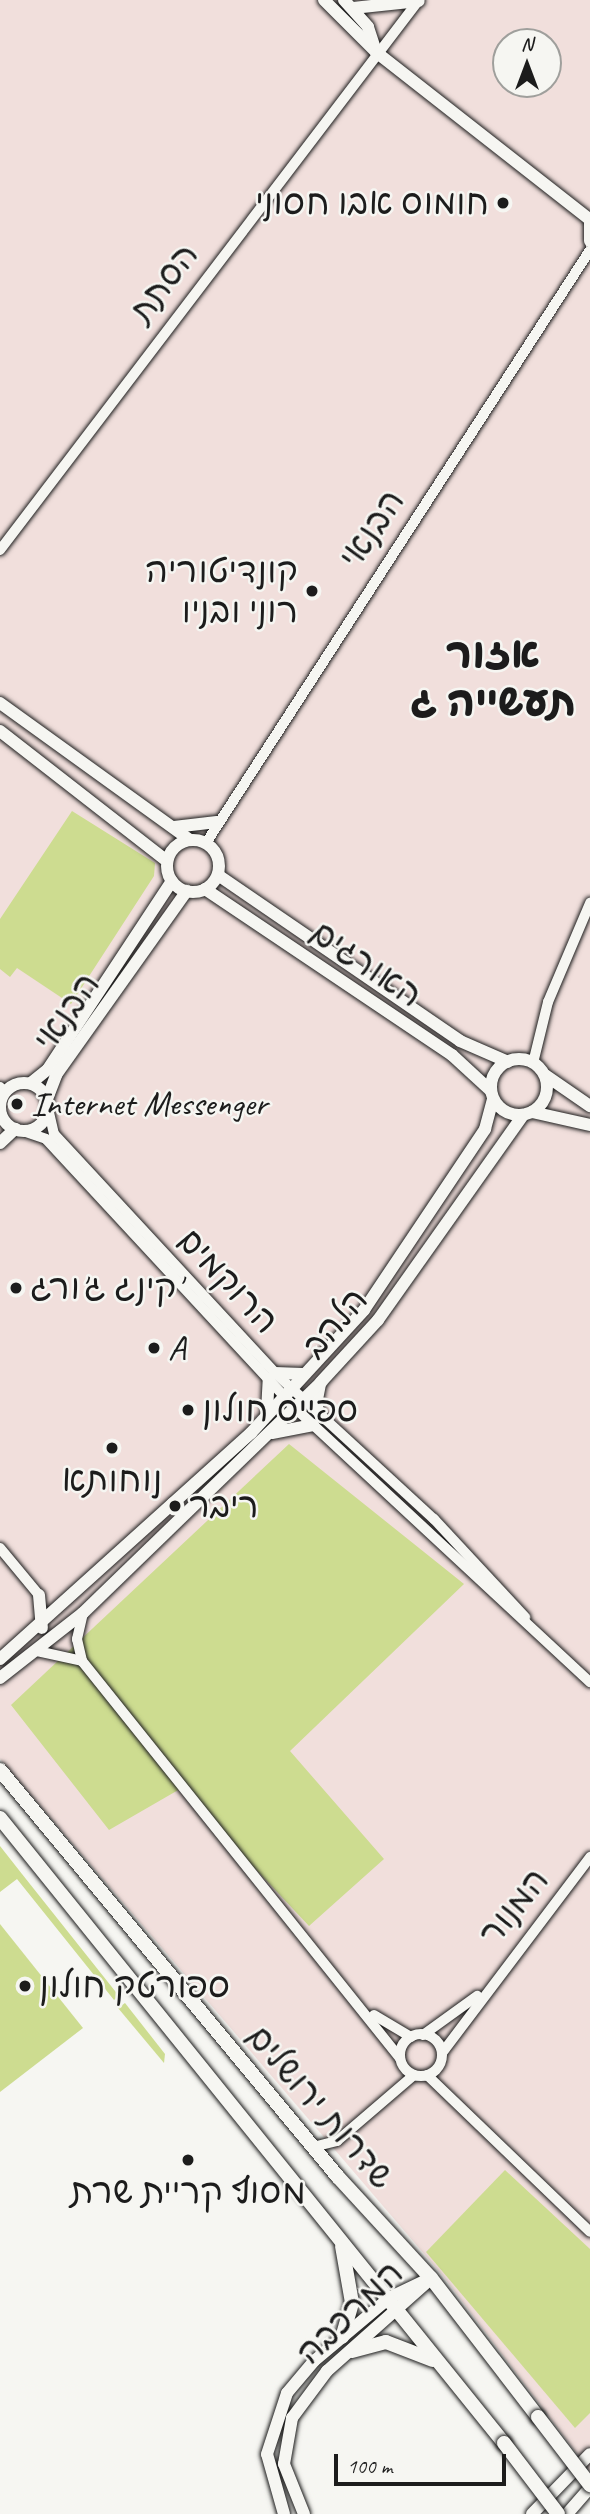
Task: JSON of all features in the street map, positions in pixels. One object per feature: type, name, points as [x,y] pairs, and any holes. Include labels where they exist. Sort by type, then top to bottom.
[{"type":"main road","name":"שדרות ירושלים","points":[[0,1770],[338,2177],[430,2278],[590,2487]]},
{"type":"main road","points":[[0,1782],[76,1876],[140,1941]]},
{"type":"main road","name":"שדרות ירושלים","points":[[0,1818],[341,2245],[389,2298],[558,2514]]},
{"type":"main road","points":[[341,2245],[352,2303],[342,2337]]},
{"type":"main road","points":[[352,2351],[396,2343],[441,2364]]},
{"type":"street","points":[[324,0],[376,52],[590,221],[590,241]]},
{"type":"street","points":[[376,52],[349,4],[419,0]]},
{"type":"street","name":"הסתת","points":[[0,550],[376,52],[419,0]]},
{"type":"street","name":"הבנאי","points":[[206,843],[217,822],[590,250]]},
{"type":"street","points":[[0,703],[165,825],[190,840],[206,843],[218,857],[218,875],[205,889],[187,891],[172,881],[167,861],[0,731]]},
{"type":"street","points":[[165,825],[197,829],[217,822]]},
{"type":"street","points":[[167,861],[175,847],[190,840]]},
{"type":"street","name":"האורגים","points":[[218,875],[460,1041],[508,1062]]},
{"type":"street","name":"הבנאי","points":[[31,1083],[48,1069],[172,881]]},
{"type":"street","name":"האורגים","points":[[205,889],[452,1055],[492,1095]]},
{"type":"street","name":"הבנאי","points":[[48,1104],[56,1075],[187,891]]},
{"type":"street","points":[[533,1063],[548,1002],[590,903]]},
{"type":"street","points":[[590,1106],[544,1075],[533,1063],[508,1062],[496,1070],[492,1095],[502,1110],[590,1125]]},
{"type":"street","points":[[527,1114],[546,1097],[544,1075]]},
{"type":"street","points":[[0,1143],[19,1130],[43,1122],[48,1104],[31,1083],[3,1089],[1,1117],[19,1130]]},
{"type":"street","name":"הלהב","points":[[0,1659],[41,1628],[264,1420],[364,1310],[485,1129],[492,1095]]},
{"type":"street","name":"הרוקמים","points":[[48,1104],[54,1134],[272,1376]]},
{"type":"street","name":"הלהב","points":[[0,1678],[83,1613],[272,1433],[321,1382],[378,1320],[527,1114]]},
{"type":"street","name":"הרוקמים","points":[[19,1130],[46,1139],[299,1404],[434,1519],[533,1628],[590,1682]]},
{"type":"street","points":[[264,1420],[272,1404],[272,1376],[307,1373]]},
{"type":"street","points":[[272,1433],[317,1421],[316,1405],[321,1382]]},
{"type":"street","points":[[0,1548],[39,1595],[41,1628]]},
{"type":"street","points":[[39,1595],[70,1601]]},
{"type":"street","points":[[83,1613],[77,1639],[82,1661],[369,2012],[401,2061],[414,2075]]},
{"type":"street","points":[[37,1651],[82,1661]]},
{"type":"street","name":"המנור","points":[[442,2053],[482,1993],[590,1857]]},
{"type":"street","name":"המנור","points":[[424,2035],[482,1993]]},
{"type":"street","points":[[338,2177],[332,2159],[337,2141],[387,2092],[414,2075],[427,2075],[438,2067],[442,2053],[424,2035],[411,2037],[369,2012]]},
{"type":"street","points":[[387,2092],[411,2037]]},
{"type":"street","points":[[438,2067],[454,2096]]},
{"type":"street","points":[[427,2075],[454,2096],[590,2232]]},
{"type":"street","points":[[313,2147],[337,2141]]},
{"type":"street","name":"המרכבה","points":[[284,2514],[267,2468],[272,2423],[297,2379],[389,2298],[430,2278]]},
{"type":"street","name":"המרכבה","points":[[304,2514],[286,2481],[288,2431],[309,2391],[399,2311],[430,2278]]},
{"type":"street","points":[[532,2514],[590,2454]]},
{"type":"street","points":[[567,2514],[590,2487]]},
{"type":"shaded area","points":[[0,0],[590,0],[590,2471],[443,2276],[0,1759]]},
{"type":"green space","points":[[72,811],[155,863],[154,876],[71,1004],[17,968],[10,977],[0,969],[0,919]]},
{"type":"green space","points":[[289,1444],[464,1584],[290,1751],[384,1859],[309,1926],[180,1789],[109,1830],[11,1705]]},
{"type":"green space","points":[[0,1846],[119,1996],[114,2000],[17,1879],[0,1892]]},
{"type":"green space","name":"ספורטק חולון","points":[[0,1924],[83,2028],[0,2092]]},
{"type":"green space","points":[[125,2003],[165,2054],[164,2063],[118,2008]]},
{"type":"green space","points":[[505,2170],[590,2249],[590,2413],[575,2428],[426,2252]]},
{"type":"place","name":"חומוס אבו חסוני","points":[[503,203]]},
{"type":"place","name":"קונדיטוריה רוני ובניו","points":[[312,591]]},
{"type":"place","name":"Internet Messenger","points":[[17,1104]]},
{"type":"place","name":"קינג ג'ורג'","points":[[16,1288]]},
{"type":"place","name":"A","points":[[154,1348]]},
{"type":"place","name":"ספייס חולון","points":[[188,1410]]},
{"type":"place","name":"נוחותא","points":[[112,1448]]},
{"type":"place","name":"ריבר","points":[[175,1506]]},
{"type":"place","name":"ספורטק חולון","points":[[25,1986]]},
{"type":"place","name":"מסוף קריית שרת","points":[[188,2160]]},
{"type":"district","name":"אזור תעשייה ג","points":[[493,678]]}]
